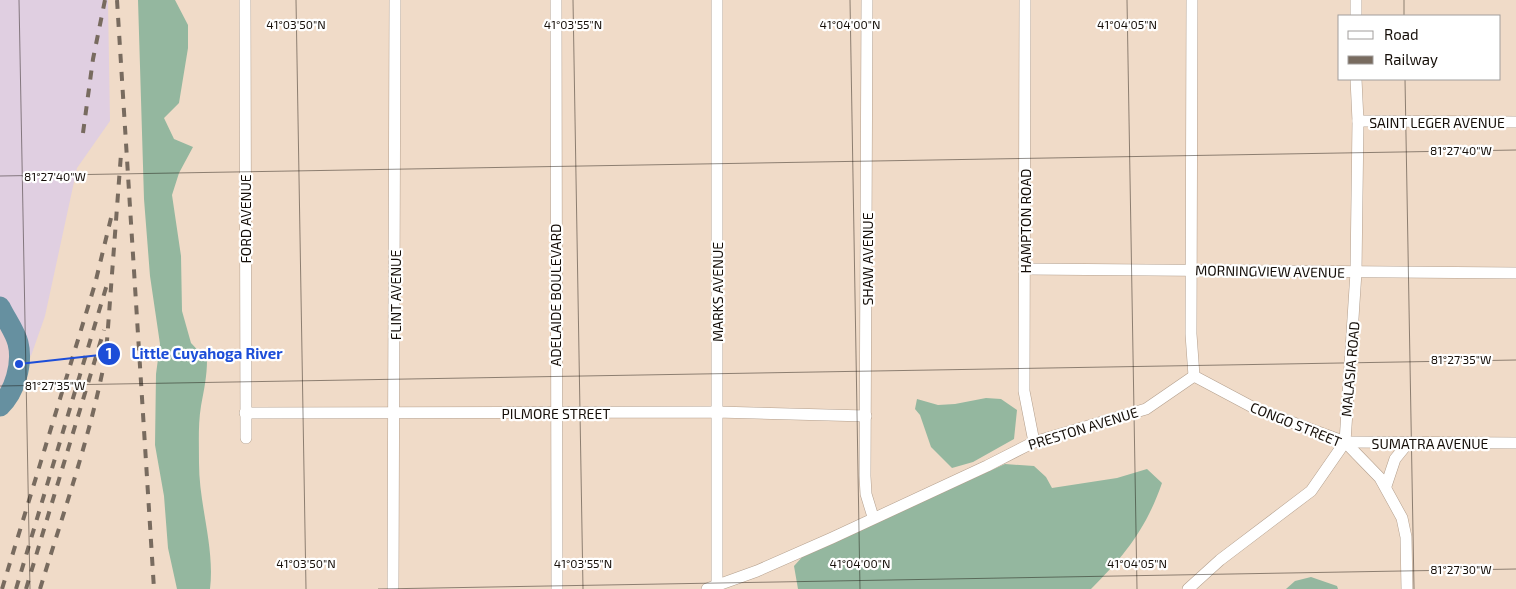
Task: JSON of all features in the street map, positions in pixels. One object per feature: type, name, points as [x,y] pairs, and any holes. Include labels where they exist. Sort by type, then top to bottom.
[{"type":"street","name":"FORD AVENUE","points":[[245,0],[246,438]]},
{"type":"street","name":"FLINT AVENUE","points":[[393,589],[395,0]]},
{"type":"street","name":"ADELAIDE BOULEVARD","points":[[556,0],[555,413],[557,589]]},
{"type":"street","name":"MARKS AVENUE","points":[[712,587],[716,412],[717,0]]},
{"type":"street","name":"SHAW AVENUE","points":[[867,0],[865,476],[866,494],[873,517]]},
{"type":"street","name":"HAMPTON ROAD","points":[[1025,0],[1024,390],[1034,442]]},
{"type":"street","points":[[1192,0],[1191,270],[1194,376]]},
{"type":"street","points":[[1356,0],[1356,15]]},
{"type":"street","name":"MALASIA ROAD","points":[[1345,442],[1356,272],[1358,121],[1356,80]]},
{"type":"street","name":"SAINT LEGER AVENUE","points":[[1358,121],[1516,122]]},
{"type":"street","name":"MORNINGVIEW AVENUE","points":[[1025,269],[1516,273]]},
{"type":"street","name":"PRESTON AVENUE","points":[[712,587],[757,571],[1034,442],[1146,409],[1194,376]]},
{"type":"street","name":"CONGO STREET","points":[[1194,376],[1256,409],[1345,442],[1386,486],[1405,528],[1407,589]]},
{"type":"street","name":"PILMORE STREET","points":[[245,414],[716,412],[866,416]]},
{"type":"street","points":[[1188,589],[1220,560],[1311,491],[1345,442]]},
{"type":"street","name":"SUMATRA AVENUE","points":[[1345,442],[1516,443]]},
{"type":"street","points":[[1386,486],[1395,459],[1408,443]]},
{"type":"shaded area","points":[[0,0],[108,0],[110,121],[77,168],[45,316],[31,356],[18,343],[0,307]]},
{"type":"shaded area","points":[[0,307],[18,343],[19,364],[14,383],[0,406]]},
{"type":"green space","points":[[138,0],[175,0],[188,25],[188,48],[179,103],[164,118],[174,139],[193,147],[179,173],[172,195],[181,256],[182,311],[191,343],[207,360],[199,420],[199,463],[201,495],[209,542],[210,589],[177,589],[168,548],[164,496],[155,445],[156,374],[160,344],[150,276],[144,199]]},
{"type":"green space","points":[[986,398],[1001,399],[1017,410],[1014,439],[973,462],[952,468],[931,447],[920,415],[915,409],[917,399],[938,405]]},
{"type":"green space","points":[[1005,464],[1034,466],[1046,477],[1052,488],[1117,478],[1147,469],[1162,483],[1149,514],[1133,540],[1114,565],[1091,589],[798,589],[794,566],[804,555]]},
{"type":"green space","points":[[1311,577],[1337,586],[1338,589],[1286,589],[1295,581]]},
{"type":"waterway","points":[[0,307],[17,338],[19,351],[14,385],[0,406]]},
{"type":"railway","points":[[83,133],[93,59],[105,0]]},
{"type":"railway","points":[[117,0],[154,589]]},
{"type":"railway","points":[[40,589],[85,443],[106,354],[121,154]]},
{"type":"railway","points":[[2,589],[95,284],[111,218]]},
{"type":"railway","points":[[16,589],[108,281]]},
{"type":"railway","points":[[26,589],[104,330]]},
{"type":"place","name":"Little Cuyahoga River","points":[[19,364]]}]
